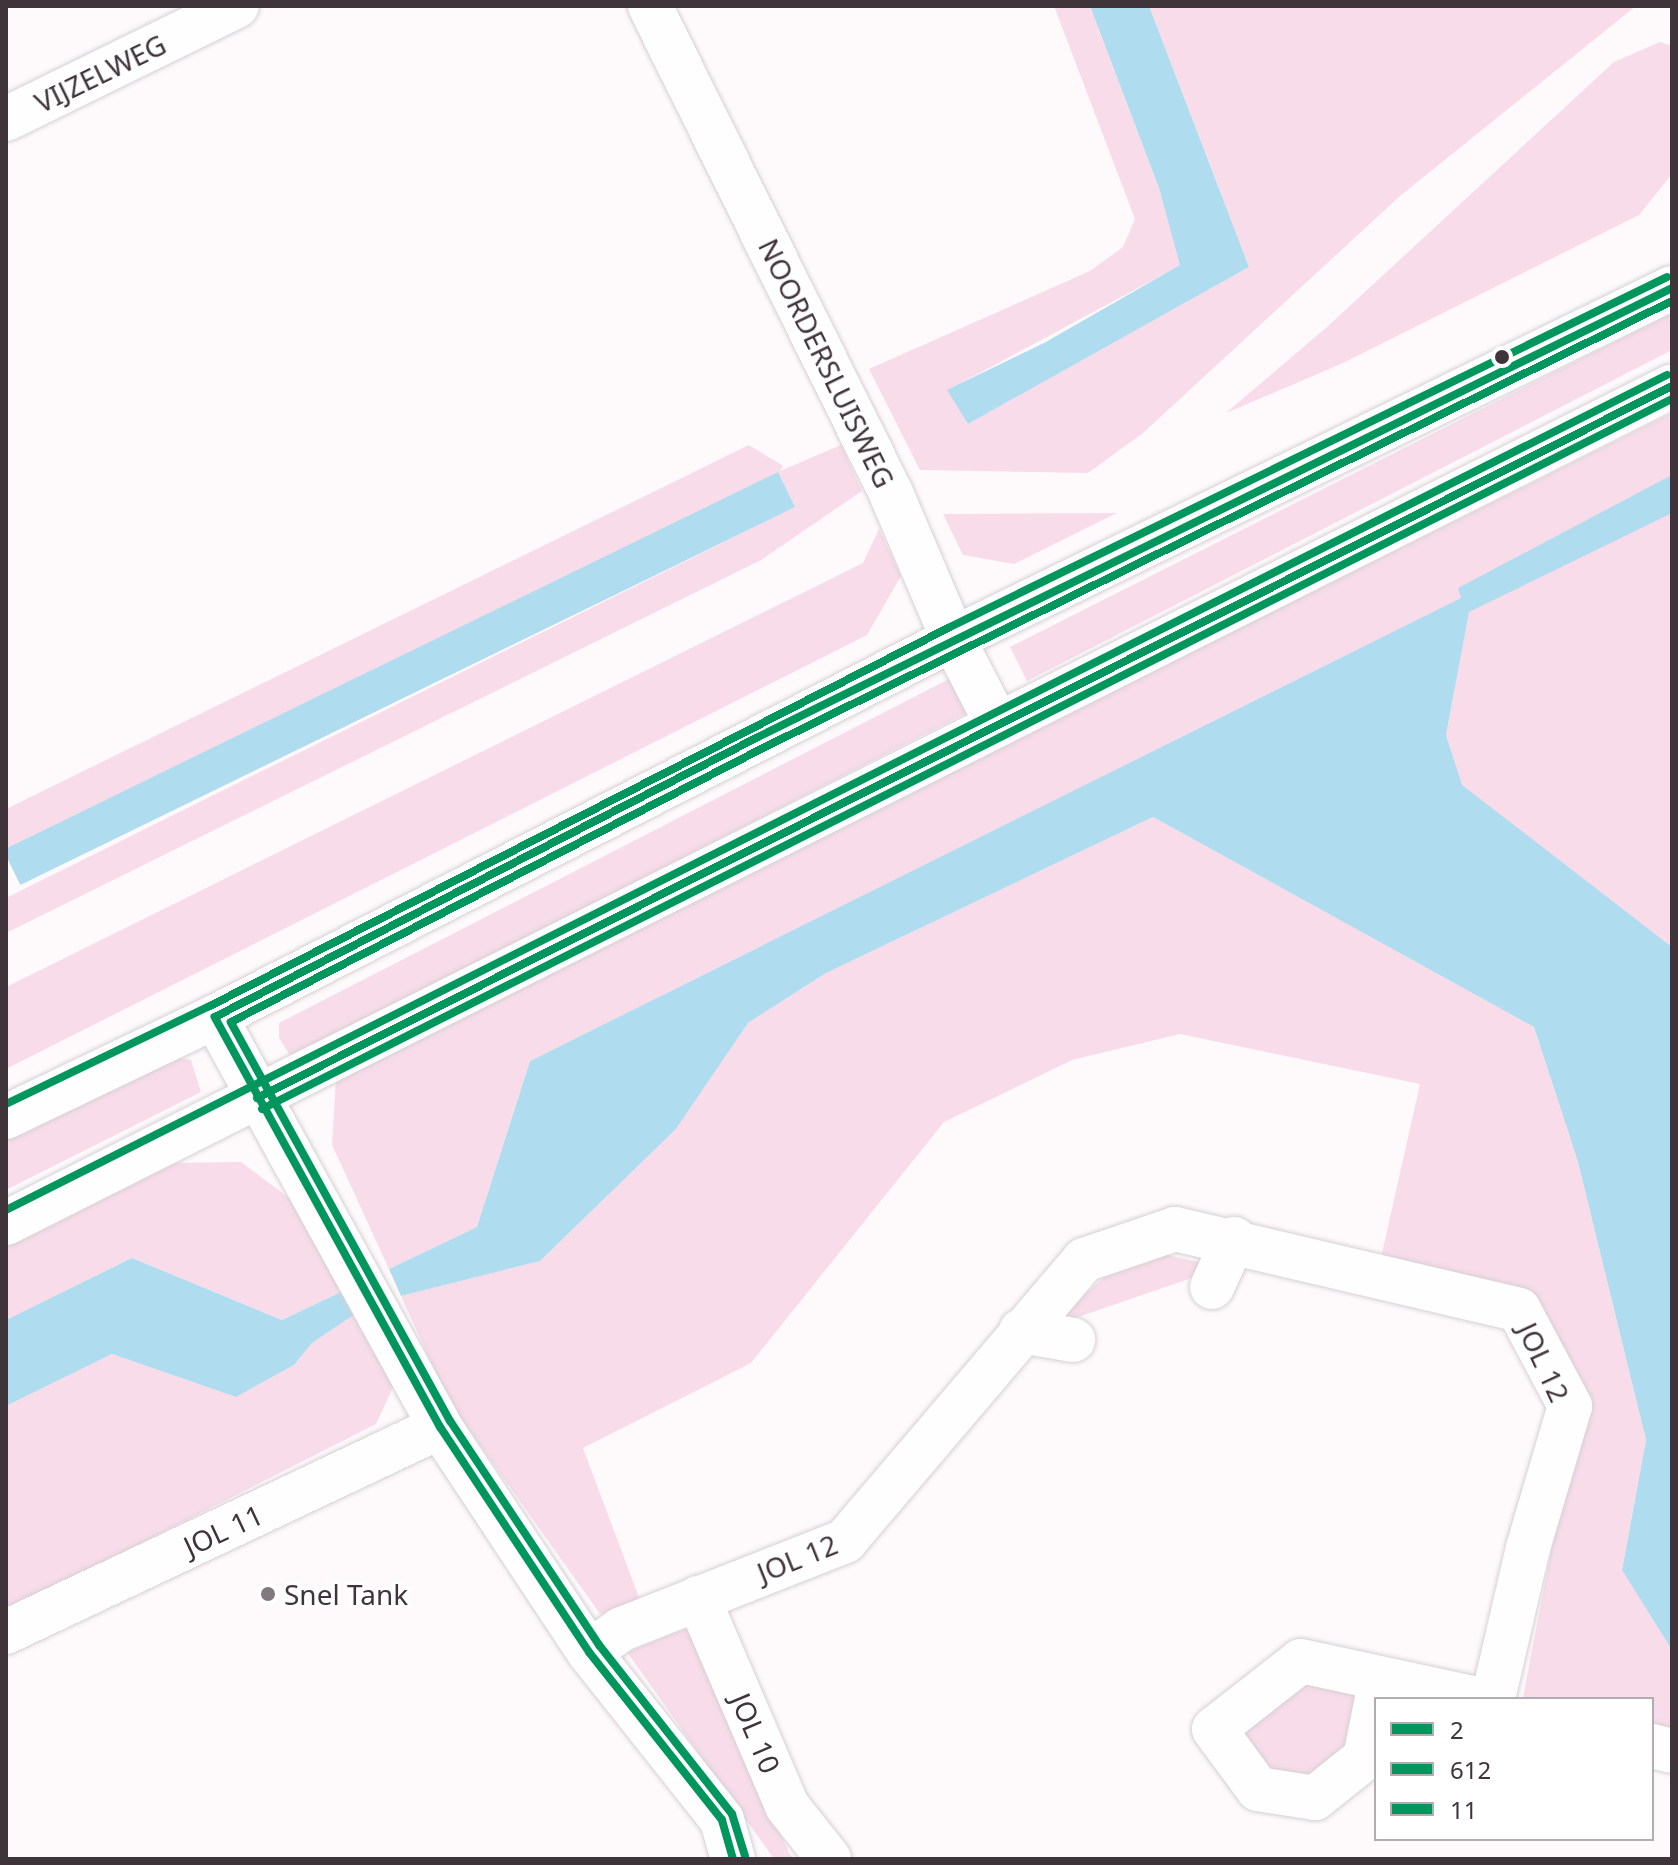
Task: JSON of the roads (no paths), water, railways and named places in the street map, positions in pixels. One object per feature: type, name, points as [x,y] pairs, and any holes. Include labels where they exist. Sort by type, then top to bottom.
[{"type":"street","name":"VIJZELWEG","points":[[6,119],[237,6]]},
{"type":"street","name":"NOORDERSLUISWEG","points":[[650,6],[890,491],[953,639],[997,724]]},
{"type":"street","points":[[6,1117],[215,1017],[953,639],[1672,288]]},
{"type":"street","points":[[6,1223],[1672,386]]},
{"type":"street","points":[[215,1017],[440,1427],[589,1652],[722,1820],[733,1859]]},
{"type":"street","name":"JOL 12","points":[[589,1652],[622,1629],[845,1541],[1084,1260],[1175,1229],[1234,1239],[1519,1310],[1570,1406],[1528,1548],[1493,1697]]},
{"type":"street","points":[[1212,1287],[1234,1239]]},
{"type":"street","points":[[1021,1331],[1073,1340]]},
{"type":"street","name":"JOL 11","points":[[6,1632],[440,1427]]},
{"type":"street","name":"JOL 10","points":[[698,1598],[787,1806],[829,1859]]},
{"type":"street","points":[[1378,1693],[1444,1697]]},
{"type":"water","points":[[1090,6],[1149,6],[1249,267],[968,424],[947,390],[1044,343],[1180,265],[1159,188]]},
{"type":"water","points":[[778,472],[795,507],[20,885],[6,856],[6,849]]},
{"type":"water","points":[[1672,475],[1672,513],[1469,612],[1446,735],[1462,785],[1672,947],[1672,1650],[1622,1570],[1646,1440],[1578,1162],[1534,1027],[1153,817],[826,973],[748,1023],[676,1129],[540,1261],[401,1296],[389,1269],[477,1227],[530,1061],[1461,598],[1458,588]]},
{"type":"water","points":[[132,1258],[282,1320],[343,1291],[355,1314],[312,1343],[294,1365],[236,1397],[112,1354],[6,1406],[6,1320]]},
{"type":"place","name":"Snel Tank","points":[[268,1594]]}]
